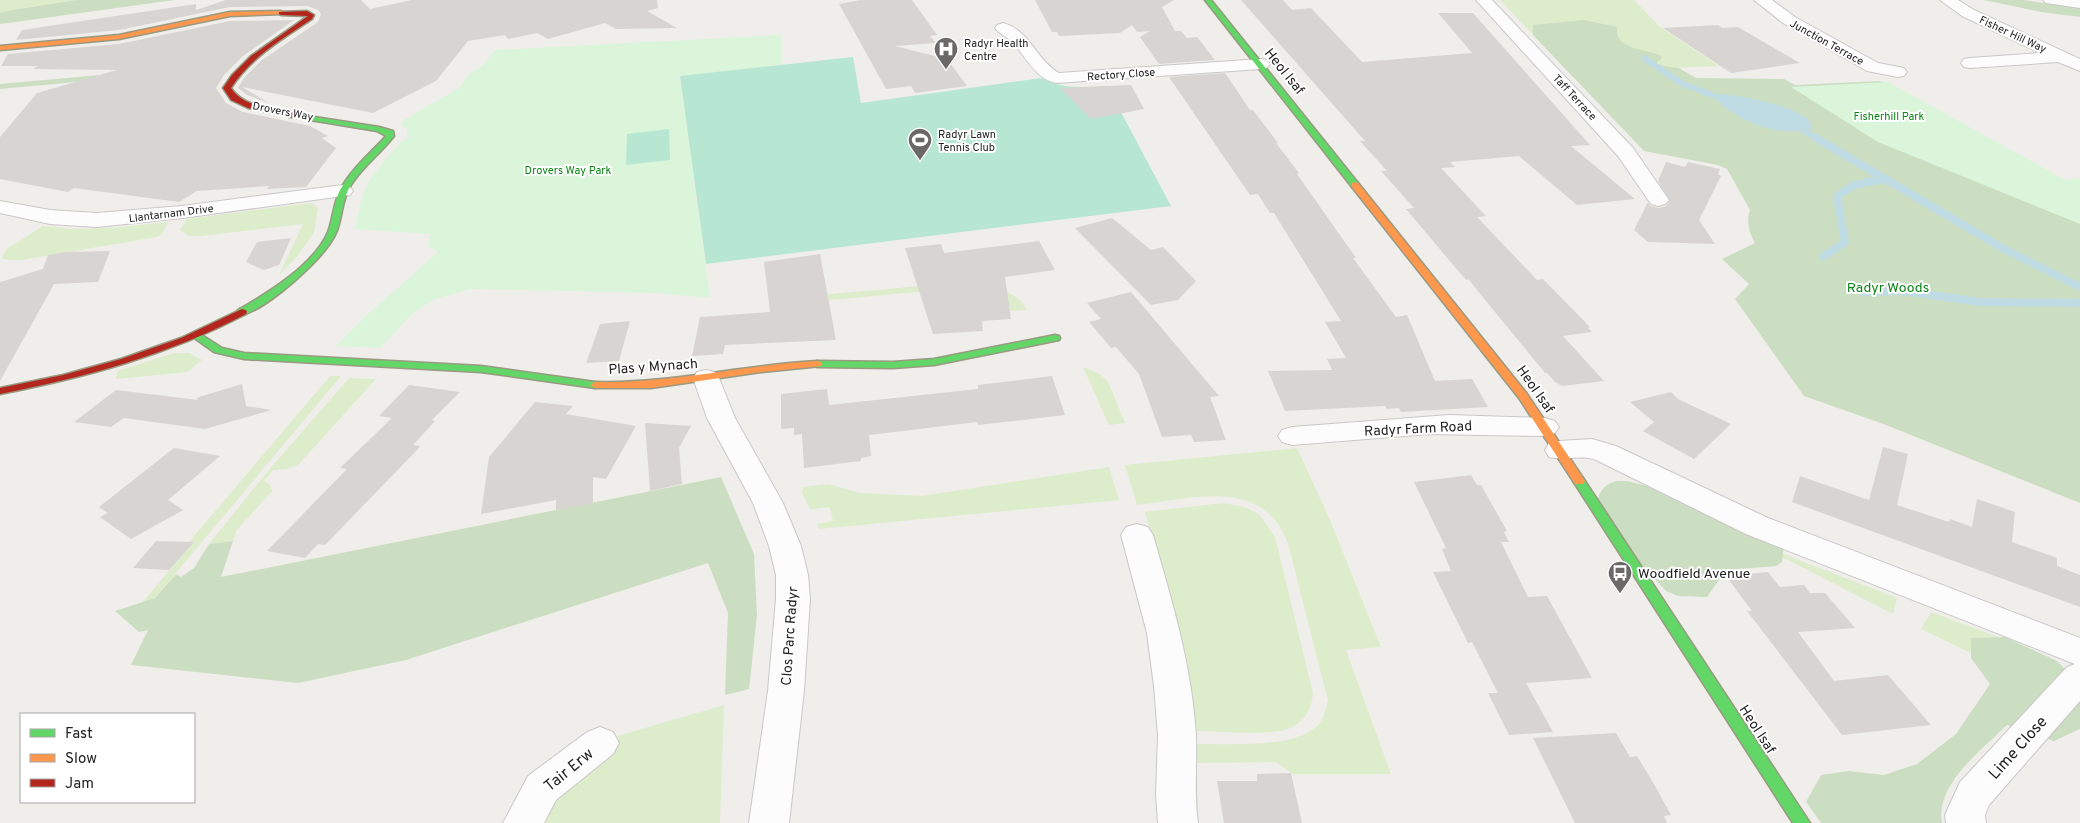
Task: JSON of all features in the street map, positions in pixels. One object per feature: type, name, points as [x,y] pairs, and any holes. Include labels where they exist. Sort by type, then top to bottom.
[{"type":"street","name":"Heol Isaf","points":[[1208,0],[1505,371],[1552,438],[1802,823]]},
{"type":"street","name":"Taff Terrace","points":[[1484,0],[1626,152],[1658,200]]},
{"type":"street","name":"Junction Terrace","points":[[1762,0],[1788,20],[1872,67],[1898,72]]},
{"type":"street","name":"Fisher Hill Way","points":[[1948,0],[1968,13],[2080,66]]},
{"type":"street","points":[[2051,0],[2080,3]]},
{"type":"street","name":"Drovers Way","points":[[0,48],[119,37],[230,14],[299,13],[311,15],[310,18],[246,65],[230,81],[227,88],[234,98],[251,106],[286,114],[352,124],[390,133],[386,142],[362,166],[343,191],[339,200],[334,228],[328,242],[308,264],[281,288],[245,311],[196,335]]},
{"type":"street","name":"Rectory Close","points":[[1004,28],[1014,34],[1024,44],[1048,75],[1056,78],[1261,64]]},
{"type":"street","points":[[1970,63],[2062,57]]},
{"type":"street","name":"Llantarnam Drive","points":[[0,207],[50,217],[97,220],[146,216],[343,191]]},
{"type":"street","points":[[0,391],[53,381],[105,368],[196,335]]},
{"type":"street","name":"Plas y Mynach","points":[[196,335],[218,350],[244,356],[478,369],[582,384],[620,386],[706,378],[817,363],[893,365],[921,363],[955,359],[1054,338]]},
{"type":"street","name":"Clos Parc Radyr","points":[[706,378],[721,418],[768,503],[785,546],[792,575],[793,599],[786,691],[769,823]]},
{"type":"street","name":"Radyr Farm Road","points":[[1292,436],[1448,424],[1520,428],[1552,438]]},
{"type":"street","points":[[1552,438],[1606,452],[1757,526],[2080,652]]},
{"type":"street","points":[[1137,535],[1164,633],[1172,686],[1177,736],[1175,795],[1178,823]]},
{"type":"street","name":"Lime Close","points":[[1966,823],[1966,815],[1974,794],[2080,677]]},
{"type":"street","name":"Tair Erw","points":[[523,823],[542,788],[600,743]]},
{"type":"green space","points":[[0,0],[174,0],[0,24]]},
{"type":"green space","points":[[77,0],[174,0],[0,24],[0,13]]},
{"type":"green space","points":[[1500,0],[1634,0],[1660,27],[1719,66],[1679,68],[1696,78],[1577,81]]},
{"type":"green space","points":[[1984,0],[2023,0],[2080,8],[2080,17],[2041,12]]},
{"type":"green space","name":"Radyr Woods","points":[[1584,20],[1617,27],[1617,35],[1626,45],[1655,53],[1662,58],[1656,63],[1678,68],[1696,78],[1784,79],[1795,85],[1883,82],[2080,213],[2080,503],[1886,425],[1804,396],[1735,299],[1749,284],[1722,259],[1755,243],[1749,227],[1748,218],[1750,210],[1727,169],[1718,165],[1644,151],[1533,35],[1533,25]]},
{"type":"green space","name":"Drovers Way Park","points":[[782,35],[781,65],[680,76],[710,298],[657,293],[470,289],[433,300],[413,313],[380,348],[336,346],[367,315],[438,252],[428,246],[430,234],[355,229],[363,193],[383,162],[400,143],[409,137],[407,129],[401,125],[404,120],[459,88],[470,73],[482,66],[495,50]]},
{"type":"green space","name":"Radyr Lawn Tennis Club","points":[[853,57],[861,103],[1042,78],[1066,86],[1107,86],[1171,206],[706,264],[680,76]]},
{"type":"green space","points":[[234,63],[206,70],[0,89],[0,84]]},
{"type":"green space","name":"Fisherhill Park","points":[[1888,82],[2065,180],[2080,178],[2080,224],[1878,142],[1791,87]]},
{"type":"green space","points":[[669,129],[670,160],[626,165],[627,134]]},
{"type":"green space","points":[[310,203],[318,208],[314,233],[295,259],[279,275],[303,224],[202,236],[189,236],[180,230],[187,219]]},
{"type":"green space","points":[[168,222],[162,234],[157,237],[21,260],[2,258],[7,249],[43,226],[74,229],[111,228]]},
{"type":"green space","points":[[962,282],[999,288],[1015,297],[1027,310],[1010,311],[1009,304],[1002,304],[1001,300],[961,288],[798,303],[798,301],[810,296]]},
{"type":"green space","points":[[174,353],[189,353],[202,360],[187,372],[116,379],[117,371]]},
{"type":"green space","points":[[1083,367],[1100,374],[1108,382],[1125,423],[1109,425]]},
{"type":"green space","points":[[330,376],[341,376],[155,598],[142,603],[193,542],[189,542]]},
{"type":"green space","points":[[349,378],[376,379],[298,465],[286,469],[273,470],[264,481],[270,485],[272,491],[236,531],[233,541],[209,544],[268,471]]},
{"type":"green space","points":[[1297,448],[1330,520],[1381,647],[1346,650],[1391,774],[1293,774],[1276,762],[1197,763],[1196,744],[1264,743],[1283,741],[1300,736],[1313,729],[1322,719],[1328,701],[1289,547],[1278,525],[1264,510],[1246,501],[1226,497],[1204,496],[1137,505],[1125,465]]},
{"type":"green space","points":[[1109,467],[1119,500],[819,529],[817,524],[833,521],[830,507],[810,509],[802,493],[803,487],[828,484],[860,493],[922,496]]},
{"type":"green space","points":[[721,477],[754,554],[757,615],[749,689],[725,695],[728,613],[708,563],[406,660],[298,683],[131,665],[148,630],[139,632],[115,611],[155,598],[176,574],[181,577],[194,568],[209,544],[233,541],[221,577]]},
{"type":"green space","points":[[1627,481],[1671,492],[1701,488],[1729,499],[1760,517],[1784,544],[1782,562],[1776,566],[1726,570],[1707,597],[1678,596],[1666,591],[1594,514],[1600,493],[1610,483]]},
{"type":"green space","points":[[1223,503],[1244,507],[1259,514],[1275,537],[1313,693],[1311,705],[1306,715],[1299,723],[1288,729],[1256,733],[1194,731],[1182,640],[1145,512]]},
{"type":"green space","points":[[1783,554],[1897,598],[1893,614],[1782,557]]},
{"type":"green space","points":[[1931,612],[1998,637],[1971,638],[1971,653],[1921,629]]},
{"type":"green space","points":[[2005,637],[2057,661],[2080,685],[2080,729],[2054,741],[2007,725],[1974,756],[1953,781],[1942,809],[1942,823],[1821,823],[1806,802],[1821,775],[1849,771],[1884,775],[1917,764],[1956,734],[1990,684],[1971,658],[1971,638]]},
{"type":"green space","points":[[724,705],[720,823],[538,823],[599,744],[621,735]]},
{"type":"water","points":[[1723,94],[1769,103],[1794,111],[1804,116],[1810,122],[1812,129],[1785,131],[1771,129],[1745,120],[1733,113],[1712,95]]},
{"type":"building","points":[[226,0],[361,0],[370,9],[412,0],[657,0],[658,8],[647,11],[677,28],[616,29],[605,23],[548,39],[537,33],[508,39],[505,35],[468,41],[436,81],[373,113],[242,87],[269,103],[247,95],[238,88],[244,78],[262,60],[318,22],[321,14],[318,10],[308,6],[230,7],[119,30],[16,40],[22,30],[196,4],[196,10]]},
{"type":"building","points":[[861,0],[912,0],[937,35],[930,36],[936,43],[895,46],[947,59],[967,86],[915,93],[911,86],[886,89],[839,4]]},
{"type":"building","points":[[1035,0],[1174,0],[1162,7],[1175,31],[1181,31],[1187,38],[1197,37],[1215,60],[1159,64],[1140,37],[1150,31],[1137,32],[1132,25],[1120,33],[1059,36],[1057,32],[1052,32]]},
{"type":"building","points":[[1241,0],[1283,0],[1292,10],[1311,8],[1362,62],[1472,53],[1438,13],[1473,13],[1590,145],[1571,146],[1635,199],[1577,205],[1519,156],[1450,162],[1455,167],[1441,168],[1486,216],[1477,217],[1537,280],[1543,279],[1590,327],[1588,328],[1592,332],[1563,336],[1604,381],[1562,386],[1545,373],[1468,279],[1466,280],[1406,209],[1414,208],[1381,171],[1387,171],[1360,141],[1365,141]]},
{"type":"building","points":[[294,20],[243,56],[224,75],[216,88],[226,103],[243,112],[310,126],[328,136],[322,138],[336,148],[306,187],[267,189],[269,186],[197,191],[179,202],[74,188],[68,192],[0,179],[0,137],[37,93],[117,70],[33,69],[38,66],[1,66],[8,54],[119,44],[230,21]]},
{"type":"building","points":[[1718,25],[1722,28],[1738,27],[1800,63],[1731,73],[1663,28]]},
{"type":"building","points":[[1225,73],[1250,110],[1253,110],[1278,143],[1276,143],[1299,173],[1297,174],[1356,258],[1353,258],[1396,317],[1407,315],[1435,381],[1472,379],[1488,407],[1401,412],[1399,408],[1387,409],[1385,406],[1285,411],[1268,371],[1332,370],[1327,359],[1346,358],[1325,322],[1341,321],[1274,213],[1270,213],[1258,194],[1250,195],[1169,77]]},
{"type":"building","points":[[1131,85],[1144,109],[1091,119],[1060,88]]},
{"type":"building","points":[[1666,162],[1685,167],[1688,162],[1720,169],[1718,174],[1721,176],[1699,220],[1715,244],[1648,242],[1634,230],[1648,202],[1650,206],[1659,208],[1666,206],[1670,201],[1658,181]]},
{"type":"building","points":[[1112,218],[1151,250],[1163,247],[1196,281],[1178,300],[1151,305],[1075,228]]},
{"type":"building","points":[[291,238],[279,265],[264,270],[246,262],[257,242]]},
{"type":"building","points":[[1039,241],[1055,270],[1005,277],[1011,319],[982,321],[983,331],[933,334],[905,248],[941,244],[944,253]]},
{"type":"building","points":[[110,251],[98,282],[54,284],[0,381],[0,282],[43,269],[48,255],[66,252]]},
{"type":"building","points":[[820,254],[836,340],[725,345],[723,354],[692,356],[700,317],[770,312],[764,262]]},
{"type":"building","points":[[1131,292],[1219,396],[1210,397],[1226,440],[1194,442],[1191,435],[1162,437],[1139,374],[1116,347],[1111,348],[1089,322],[1101,319],[1087,303]]},
{"type":"building","points":[[630,321],[619,361],[586,363],[600,324]]},
{"type":"building","points":[[1052,376],[1065,415],[978,425],[977,422],[869,435],[871,456],[861,458],[861,461],[804,468],[802,434],[794,435],[794,428],[781,429],[781,394],[827,389],[829,405],[978,389],[978,385]]},
{"type":"building","points":[[242,384],[246,406],[272,410],[205,429],[124,418],[111,427],[74,422],[116,390],[198,400],[196,398]]},
{"type":"building","points":[[409,385],[460,392],[432,420],[435,421],[413,445],[420,446],[418,449],[325,545],[318,544],[305,558],[267,551],[347,469],[340,468],[392,418],[379,416]]},
{"type":"building","points":[[1671,392],[1678,399],[1731,424],[1694,459],[1643,431],[1654,422],[1630,402]]},
{"type":"building","points":[[535,402],[573,406],[566,414],[636,426],[606,479],[593,477],[593,503],[556,510],[556,500],[481,514],[489,457]]},
{"type":"building","points":[[645,423],[691,426],[679,448],[682,484],[650,491]]},
{"type":"building","points":[[1883,447],[1908,454],[1897,505],[1949,522],[1950,519],[1972,527],[1977,499],[2015,512],[2012,542],[2057,558],[2057,566],[2080,575],[2080,607],[1792,502],[1800,476],[1869,500]]},
{"type":"building","points":[[174,448],[220,456],[168,500],[183,510],[131,539],[100,517],[108,513],[99,507]]},
{"type":"building","points":[[1471,475],[1477,485],[1481,485],[1507,531],[1504,532],[1509,542],[1501,542],[1528,597],[1547,596],[1592,678],[1526,683],[1553,732],[1509,735],[1488,693],[1498,693],[1472,642],[1468,643],[1433,572],[1451,571],[1442,549],[1446,548],[1414,482]]},
{"type":"building","points":[[156,541],[194,542],[169,570],[133,568]]},
{"type":"building","points":[[1768,572],[1780,587],[1804,585],[1810,593],[1825,593],[1855,628],[1798,632],[1834,681],[1888,675],[1931,725],[1842,735],[1747,611],[1752,611],[1726,576]]},
{"type":"building","points":[[1616,733],[1630,757],[1637,756],[1654,784],[1671,815],[1664,816],[1667,823],[1575,823],[1533,738]]},
{"type":"building","points":[[1291,773],[1302,823],[1224,823],[1217,781],[1257,781],[1257,774]]},
{"type":"waterway","points":[[1644,58],[1681,83],[1712,95]]},
{"type":"waterway","points":[[1804,131],[1818,139]]},
{"type":"waterway","points":[[1816,138],[2004,249],[2080,287]]},
{"type":"waterway","points":[[1823,257],[1845,242],[1837,196],[1854,185],[1884,179]]},
{"type":"waterway","points":[[1862,292],[1903,291],[1980,302],[2080,303]]},
{"type":"traffic: fast","points":[[1208,0],[1355,185]]},
{"type":"traffic: fast","points":[[242,312],[278,289],[316,256],[331,235],[343,191],[359,169],[390,136],[390,133],[379,129],[292,115]]},
{"type":"traffic: fast","points":[[197,335],[218,350],[244,356],[481,369],[595,385]]},
{"type":"traffic: fast","points":[[817,364],[893,365],[934,362],[1055,338]]},
{"type":"traffic: fast","points":[[1579,481],[1802,823]]},
{"type":"traffic: slow","points":[[0,48],[119,37],[230,14],[281,13]]},
{"type":"traffic: slow","points":[[1355,185],[1523,396],[1579,481]]},
{"type":"traffic: slow","points":[[595,385],[651,384],[789,365],[817,364]]},
{"type":"traffic: jam","points":[[281,13],[307,13],[311,15],[310,18],[253,58],[234,77],[227,88],[234,98],[251,106],[292,115]]},
{"type":"traffic: jam","points":[[0,391],[63,378],[155,352],[214,327],[242,312]]},
{"type":"place","name":"Radyr Health Centre","points":[[946,70]]},
{"type":"place","name":"Radyr Lawn Tennis Club","points":[[920,161]]},
{"type":"place","name":"Woodfield Avenue","points":[[1620,594]]}]
